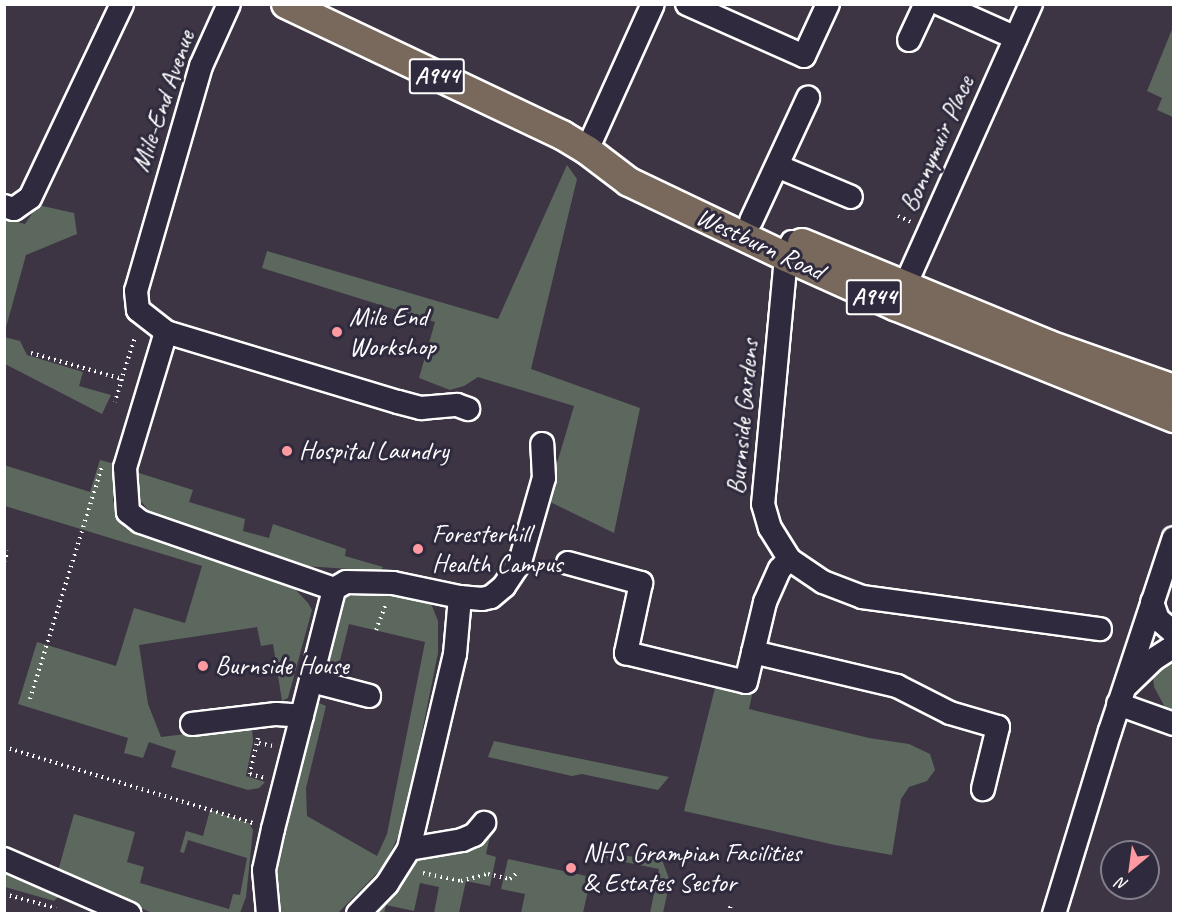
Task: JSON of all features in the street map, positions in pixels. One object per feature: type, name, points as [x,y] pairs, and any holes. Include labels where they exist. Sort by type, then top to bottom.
[{"type":"main road","name":"Westburn Road","points":[[286,4],[562,135],[587,150],[629,182],[790,248],[1173,418]]},
{"type":"main road","name":"Westburn Road","points":[[587,150],[751,221],[790,248]]},
{"type":"main road","name":"Westburn Road","points":[[900,296],[1173,389]]},
{"type":"street","points":[[4,206],[14,209],[30,198],[122,4]]},
{"type":"street","name":"Mile-End Avenue","points":[[142,314],[138,310],[136,291],[155,218],[201,66],[229,4]]},
{"type":"street","points":[[587,150],[653,4]]},
{"type":"street","points":[[687,4],[804,56],[828,4]]},
{"type":"street","points":[[909,40],[926,4]]},
{"type":"street","points":[[940,4],[1016,38]]},
{"type":"street","name":"Bonnymuir Place","points":[[900,296],[1031,4]]},
{"type":"street","points":[[751,221],[808,98]]},
{"type":"street","points":[[777,166],[851,197]]},
{"type":"street","name":"Burnside Gardens","points":[[790,248],[763,504],[770,528],[789,559],[823,582],[862,597],[1100,628]]},
{"type":"street","points":[[142,314],[166,332],[398,402],[421,408],[457,405],[468,409]]},
{"type":"street","points":[[166,332],[126,464],[128,512],[141,522],[334,589]]},
{"type":"street","points":[[268,914],[264,870],[334,589],[346,582],[369,581],[460,597],[482,599],[491,597],[504,586],[519,562],[544,478],[542,444]]},
{"type":"street","points":[[1054,914],[1121,696],[1173,538]]},
{"type":"street","points":[[568,563],[641,583],[626,653],[746,682],[765,602],[780,569],[789,559]]},
{"type":"street","points":[[358,914],[387,884],[410,849],[455,654],[460,597]]},
{"type":"street","points":[[1152,602],[1158,620],[1173,633]]},
{"type":"street","points":[[1121,696],[1154,659],[1173,646]]},
{"type":"street","points":[[753,652],[897,686],[950,713],[998,727],[983,789]]},
{"type":"street","points":[[312,681],[369,696]]},
{"type":"street","points":[[1121,696],[1173,724]]},
{"type":"street","points":[[192,724],[276,714],[302,716]]},
{"type":"street","points":[[410,849],[462,840],[474,835],[484,823]]},
{"type":"street","points":[[4,859],[130,914]]},
{"type":"path","points":[[32,353],[122,379],[115,402],[142,314]]},
{"type":"path","points":[[30,699],[105,457],[126,464]]},
{"type":"path","points":[[4,562],[8,551]]},
{"type":"path","points":[[257,716],[259,743],[250,774],[286,784]]},
{"type":"path","points":[[4,747],[273,829]]},
{"type":"path","points":[[423,873],[460,881],[488,874],[510,879],[518,872]]},
{"type":"path","points":[[729,914],[731,904]]},
{"type":"green space","points":[[1173,27],[1173,117],[1157,110],[1162,98],[1147,91]]},
{"type":"green space","points":[[567,165],[577,179],[531,369],[640,408],[614,533],[546,500],[574,406],[478,377],[464,386],[450,390],[419,378],[435,322],[262,268],[267,251],[498,319]]},
{"type":"green space","points":[[38,205],[74,213],[77,234],[26,255],[5,331],[5,219],[25,224]]},
{"type":"green space","points":[[4,337],[20,341],[27,355],[83,372],[79,386],[111,395],[102,414],[5,364]]},
{"type":"green space","points":[[100,460],[115,464],[113,501],[125,528],[294,588],[312,610],[288,698],[282,701],[273,644],[261,646],[257,627],[139,645],[148,704],[161,737],[252,726],[253,742],[246,776],[265,782],[259,788],[248,790],[171,767],[176,751],[149,742],[143,758],[124,753],[128,738],[18,704],[37,642],[116,666],[134,608],[185,623],[202,566],[5,506],[4,465],[90,492]]},
{"type":"green space","points":[[139,473],[193,490],[189,502],[245,519],[243,531],[269,538],[273,524],[346,549],[345,556],[383,567],[380,571],[304,566],[149,511],[139,499],[137,491]]},
{"type":"green space","points":[[356,588],[425,599],[432,606],[438,621],[438,653],[403,826],[384,866],[338,913],[279,914],[276,898],[280,844],[312,708],[319,703],[326,706],[306,788],[307,816],[377,856],[387,834],[425,642],[349,624],[338,669],[330,667],[326,661],[343,596]]},
{"type":"green space","points":[[1173,661],[1173,711],[1166,709],[1154,687],[1153,676],[1157,666]]},
{"type":"green space","points":[[715,688],[752,695],[749,709],[869,738],[909,744],[930,754],[935,770],[927,781],[909,787],[901,799],[892,855],[835,845],[684,811]]},
{"type":"green space","points":[[494,741],[669,777],[658,790],[582,774],[572,776],[488,757]]},
{"type":"green space","points":[[210,810],[249,823],[253,830],[246,897],[240,913],[152,913],[58,871],[74,814],[135,832],[127,862],[144,867],[140,883],[229,909],[233,894],[240,895],[247,858],[188,840],[184,853],[180,852],[186,831],[203,836]]},
{"type":"green space","points":[[492,827],[486,854],[496,857],[490,886],[466,881],[459,913],[434,913],[439,887],[420,883],[414,911],[386,905],[384,913],[370,914],[390,895],[417,859]]},
{"type":"green space","points":[[597,850],[649,860],[653,852],[662,860],[670,881],[663,913],[650,913],[659,869],[595,856]]},
{"type":"green space","points":[[508,859],[591,877],[583,913],[521,913],[525,894],[501,889]]},
{"type":"green space","points":[[4,874],[55,892],[58,897],[54,901],[5,887]]},
{"type":"place","name":"Mile End Workshop","points":[[337,332]]},
{"type":"place","name":"Hospital Laundry","points":[[287,451]]},
{"type":"place","name":"Foresterhill Health Campus","points":[[418,549]]},
{"type":"place","name":"Burnside House","points":[[203,666]]},
{"type":"place","name":"NHS Grampian Facilities & Estates Sector","points":[[571,868]]}]
